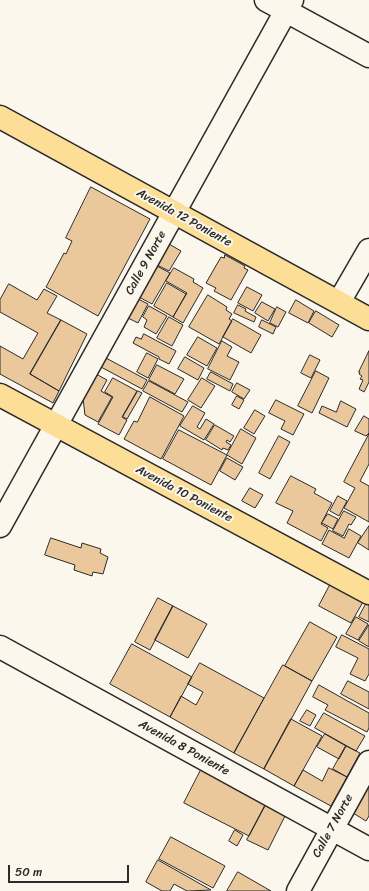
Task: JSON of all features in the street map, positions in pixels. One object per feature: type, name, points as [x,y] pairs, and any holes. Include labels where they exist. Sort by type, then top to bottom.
[{"type":"main road","name":"Avenida 12 Poniente","points":[[0,117],[369,319]]},
{"type":"main road","name":"Avenida 10 Poniente","points":[[0,395],[369,592]]},
{"type":"street","points":[[266,0],[289,5],[369,56]]},
{"type":"street","name":"Calle 9 Norte","points":[[0,526],[289,5]]},
{"type":"street","points":[[339,302],[369,250]]},
{"type":"street","name":"Avenida 8 Poniente","points":[[0,647],[369,849]]},
{"type":"street","name":"Calle 7 Norte","points":[[298,891],[369,762]]},
{"type":"building","points":[[91,187],[150,219],[98,316],[46,287],[72,241],[66,238]]},
{"type":"building","points":[[169,244],[181,251],[169,271],[157,265]]},
{"type":"building","points":[[225,255],[245,266],[244,268],[248,270],[231,300],[214,291],[216,288],[206,283],[221,257],[224,258]]},
{"type":"building","points":[[157,266],[170,273],[152,304],[139,297]]},
{"type":"building","points":[[174,268],[194,279],[193,282],[203,288],[183,323],[173,317],[187,293],[166,281]]},
{"type":"building","points":[[167,283],[186,294],[173,317],[154,306]]},
{"type":"building","points":[[9,284],[37,300],[44,289],[57,296],[47,313],[61,320],[30,374],[59,391],[53,403],[0,374],[0,346],[23,359],[38,333],[0,312],[0,300]]},
{"type":"building","points":[[247,287],[262,295],[253,311],[238,303]]},
{"type":"building","points":[[208,295],[227,307],[226,310],[232,314],[229,319],[232,321],[219,344],[189,327]]},
{"type":"building","points":[[138,299],[148,304],[138,323],[128,318]]},
{"type":"building","points":[[296,300],[314,311],[308,323],[289,313]]},
{"type":"building","points":[[262,302],[275,309],[268,321],[255,313]]},
{"type":"building","points":[[238,305],[256,317],[254,322],[234,313]]},
{"type":"building","points":[[149,306],[167,316],[156,334],[144,327],[147,320],[143,317]]},
{"type":"building","points":[[277,307],[286,312],[278,327],[270,323]]},
{"type":"building","points":[[316,311],[339,325],[332,337],[309,323]]},
{"type":"building","points":[[169,317],[183,325],[172,346],[157,338]]},
{"type":"building","points":[[233,319],[261,335],[251,353],[223,337]]},
{"type":"building","points":[[61,320],[87,334],[59,391],[30,374]]},
{"type":"building","points":[[262,320],[276,327],[273,334],[259,327]]},
{"type":"building","points":[[144,334],[176,351],[169,364],[133,343],[136,337],[141,339]]},
{"type":"building","points":[[198,337],[217,348],[207,366],[187,355]]},
{"type":"building","points":[[222,341],[232,347],[227,356],[239,362],[230,380],[208,369]]},
{"type":"building","points":[[369,351],[369,382],[364,392],[359,389],[363,380],[360,379],[362,376],[359,372]]},
{"type":"building","points":[[147,353],[158,359],[148,378],[137,372]]},
{"type":"building","points":[[310,355],[320,360],[311,378],[301,373]]},
{"type":"building","points":[[185,357],[204,368],[198,380],[178,369]]},
{"type":"building","points":[[106,358],[147,380],[142,389],[101,367]]},
{"type":"building","points":[[157,365],[184,379],[175,394],[149,380]]},
{"type":"building","points":[[316,371],[329,378],[312,413],[298,406]]},
{"type":"building","points":[[211,372],[233,384],[230,391],[207,379]]},
{"type":"building","points":[[96,374],[107,380],[101,391],[112,397],[98,422],[85,415],[83,398]]},
{"type":"building","points":[[113,378],[137,391],[122,417],[127,420],[119,435],[98,424],[113,397],[105,392]]},
{"type":"building","points":[[202,378],[215,386],[201,408],[188,400]]},
{"type":"building","points":[[149,381],[188,402],[182,412],[143,391]]},
{"type":"building","points":[[237,383],[250,390],[244,399],[232,392]]},
{"type":"building","points":[[138,391],[142,393],[127,419],[123,417]]},
{"type":"building","points":[[237,396],[244,400],[239,409],[232,405]]},
{"type":"building","points":[[150,397],[184,416],[161,459],[124,439],[134,421],[137,422]]},
{"type":"building","points":[[276,400],[304,414],[293,435],[281,429],[285,421],[269,413]]},
{"type":"building","points":[[341,401],[356,409],[347,427],[319,413],[322,406],[336,412]]},
{"type":"building","points":[[193,406],[205,413],[197,427],[200,429],[206,419],[214,424],[204,440],[180,426]]},
{"type":"building","points":[[255,410],[265,416],[254,434],[244,428]]},
{"type":"building","points":[[364,416],[369,419],[369,433],[366,436],[355,431]]},
{"type":"building","points":[[215,425],[234,436],[230,442],[227,440],[226,442],[231,445],[228,450],[223,448],[222,450],[206,440]]},
{"type":"building","points":[[241,429],[256,438],[242,464],[227,455]]},
{"type":"building","points":[[179,430],[227,455],[211,485],[163,459]]},
{"type":"building","points":[[369,434],[369,464],[360,481],[369,486],[369,522],[344,508],[355,488],[344,482]]},
{"type":"building","points":[[279,436],[290,442],[270,479],[259,473]]},
{"type":"building","points":[[227,458],[243,467],[235,480],[220,471]]},
{"type":"building","points":[[291,476],[316,489],[314,493],[332,503],[321,524],[328,528],[321,541],[287,523],[293,511],[276,503]]},
{"type":"building","points":[[250,488],[263,495],[255,508],[242,501]]},
{"type":"building","points":[[338,496],[347,501],[339,516],[330,511]]},
{"type":"building","points":[[344,511],[356,517],[351,525],[349,524],[343,536],[333,531]]},
{"type":"building","points":[[328,514],[338,519],[333,529],[322,523]]},
{"type":"building","points":[[369,526],[369,550],[358,543]]},
{"type":"building","points":[[349,529],[361,536],[349,558],[322,544],[329,530],[344,538]]},
{"type":"building","points":[[51,538],[81,548],[82,543],[101,549],[100,553],[108,557],[103,574],[93,572],[92,576],[74,570],[75,565],[45,555]]},
{"type":"building","points":[[330,585],[363,602],[351,623],[319,606]]},
{"type":"building","points":[[158,598],[173,606],[150,650],[135,642]]},
{"type":"building","points":[[366,604],[369,605],[369,622],[359,617]]},
{"type":"building","points":[[173,606],[207,624],[188,658],[155,640]]},
{"type":"building","points":[[356,617],[368,624],[358,640],[346,634]]},
{"type":"building","points":[[310,622],[337,637],[312,681],[285,666]]},
{"type":"building","points":[[369,625],[369,647],[359,641]]},
{"type":"building","points":[[342,635],[369,649],[369,674],[365,681],[350,674],[358,658],[336,647]]},
{"type":"building","points":[[132,644],[192,677],[170,717],[110,684]]},
{"type":"building","points":[[200,663],[264,698],[234,753],[170,717],[181,696],[196,705],[203,692],[188,684]]},
{"type":"building","points":[[283,665],[312,681],[264,769],[234,753]]},
{"type":"building","points":[[348,681],[369,692],[369,709],[341,694]]},
{"type":"building","points":[[319,685],[369,713],[369,728],[367,732],[325,710],[328,705],[313,697]]},
{"type":"building","points":[[307,710],[316,715],[310,726],[300,721]]},
{"type":"building","points":[[324,713],[365,736],[356,751],[315,728]]},
{"type":"building","points":[[291,719],[322,736],[294,786],[264,769]]},
{"type":"building","points":[[325,734],[346,746],[339,759],[317,747]]},
{"type":"building","points":[[346,746],[360,753],[347,777],[333,769]]},
{"type":"building","points":[[329,768],[347,777],[331,806],[294,786],[303,770],[322,781]]},
{"type":"building","points":[[201,770],[267,802],[249,836],[184,803]]},
{"type":"building","points":[[369,786],[369,816],[366,821],[353,813]]},
{"type":"building","points":[[267,802],[287,812],[268,850],[247,840]]},
{"type":"building","points":[[235,830],[243,835],[237,846],[229,841]]},
{"type":"building","points":[[171,837],[225,866],[213,888],[159,859]]},
{"type":"building","points":[[158,860],[211,890],[187,891],[174,884],[170,891],[162,891],[146,882]]},
{"type":"building","points":[[238,872],[271,891],[227,891]]}]
